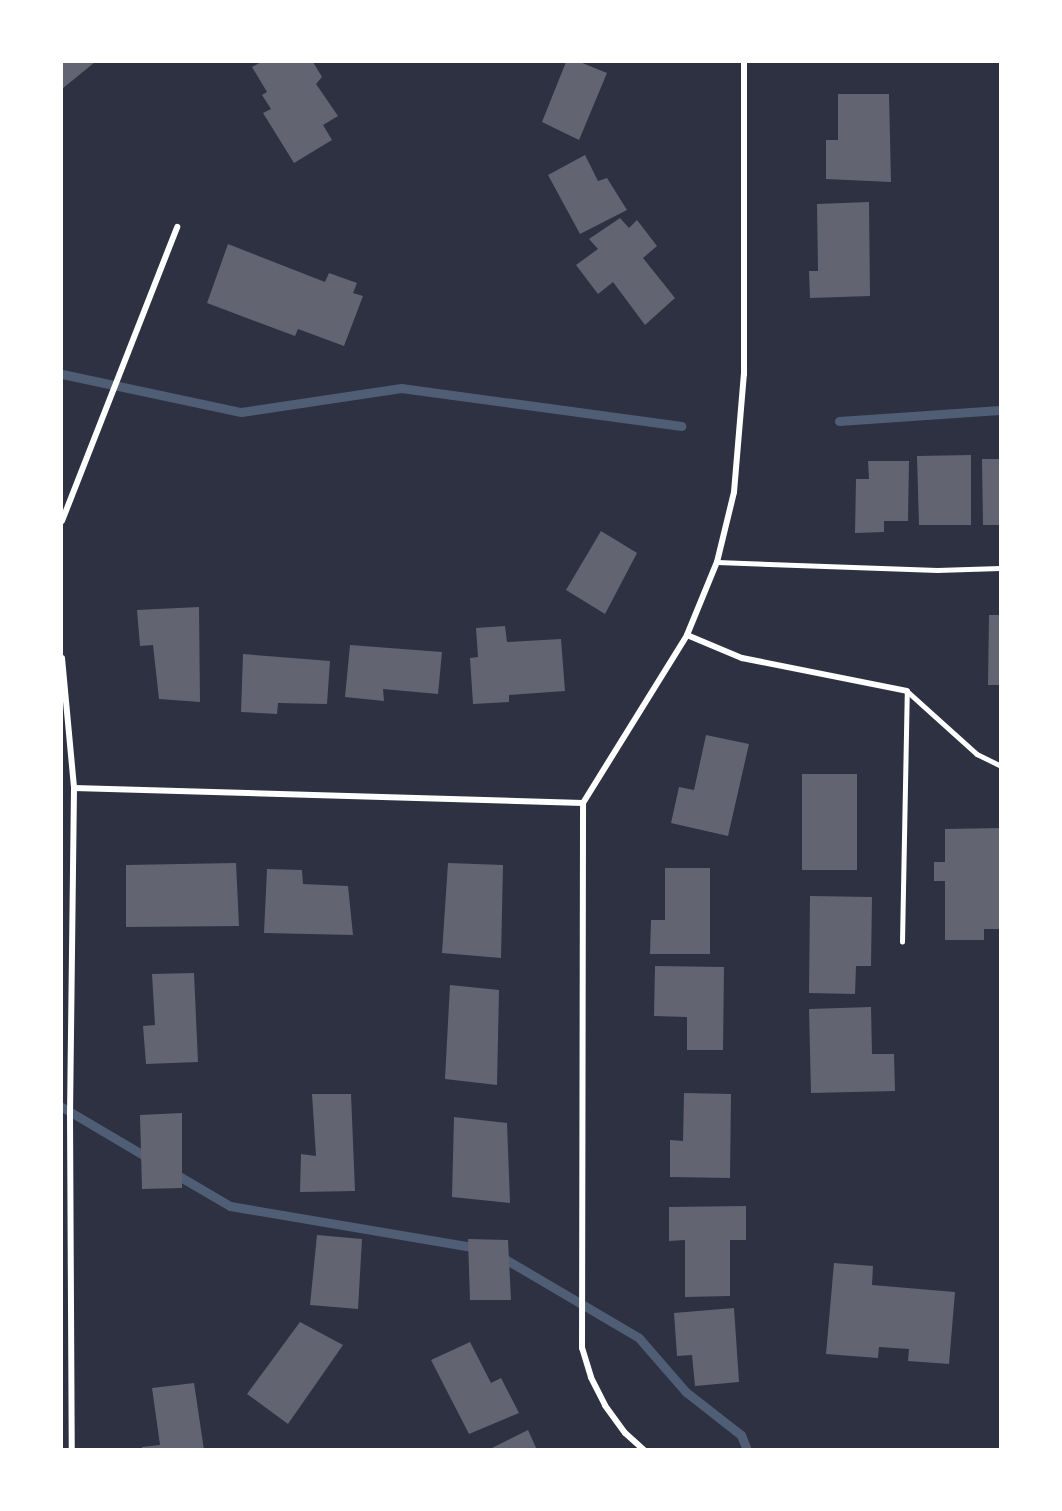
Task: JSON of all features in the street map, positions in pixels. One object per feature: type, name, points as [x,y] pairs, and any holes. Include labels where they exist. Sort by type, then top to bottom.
[{"type":"street","points":[[644,1449],[625,1433],[605,1405],[591,1377],[582,1348],[583,803],[687,635],[717,562],[734,492],[744,374],[744,62]]},
{"type":"street","points":[[62,521],[177,227]]},
{"type":"street","points":[[687,635],[742,658],[907,692]]},
{"type":"street","points":[[62,658],[74,788],[70,1115],[72,1449]]},
{"type":"street","points":[[74,788],[583,803]]},
{"type":"lane","points":[[717,562],[937,570],[1000,568]]},
{"type":"lane","points":[[907,692],[977,754],[1000,765]]},
{"type":"lane","points":[[902,942],[907,692]]},
{"type":"building","points":[[62,62],[95,62],[62,89]]},
{"type":"building","points":[[261,62],[313,62],[322,77],[316,84],[338,116],[323,125],[332,140],[294,163],[263,113],[271,109],[262,95],[267,92],[252,67]]},
{"type":"building","points":[[566,62],[580,62],[607,73],[579,140],[542,122]]},
{"type":"building","points":[[838,94],[889,94],[891,182],[826,179],[826,140],[838,140]]},
{"type":"building","points":[[585,155],[598,181],[607,178],[627,210],[580,234],[548,175]]},
{"type":"building","points":[[869,202],[870,296],[810,298],[809,271],[818,271],[817,204]]},
{"type":"building","points":[[620,218],[629,228],[637,220],[657,246],[643,258],[675,298],[645,325],[613,282],[598,294],[576,265],[598,249],[589,239]]},
{"type":"building","points":[[228,244],[325,282],[329,273],[357,283],[353,293],[363,296],[344,346],[298,329],[295,336],[207,303]]},
{"type":"building","points":[[971,455],[971,525],[919,525],[917,456]]},
{"type":"building","points":[[982,459],[1000,459],[1000,525],[983,525]]},
{"type":"building","points":[[868,461],[909,461],[908,521],[884,521],[884,532],[855,533],[856,479],[869,479]]},
{"type":"building","points":[[601,531],[637,553],[605,614],[566,590]]},
{"type":"building","points":[[199,607],[200,702],[159,699],[153,645],[140,646],[137,610]]},
{"type":"building","points":[[989,615],[1000,615],[1000,685],[988,685]]},
{"type":"building","points":[[505,626],[507,642],[561,639],[565,691],[509,695],[509,702],[473,704],[470,658],[478,657],[476,628]]},
{"type":"building","points":[[350,645],[442,652],[438,694],[383,689],[384,701],[345,697]]},
{"type":"building","points":[[243,654],[330,661],[327,704],[278,703],[277,714],[241,712]]},
{"type":"building","points":[[706,735],[749,744],[728,836],[671,823],[679,787],[694,790]]},
{"type":"building","points":[[802,774],[857,774],[857,870],[802,870]]},
{"type":"building","points":[[1000,828],[1000,929],[984,929],[984,940],[945,940],[945,881],[934,881],[934,862],[945,862],[945,829]]},
{"type":"building","points":[[236,863],[239,926],[126,927],[126,865]]},
{"type":"building","points":[[448,863],[503,865],[501,958],[442,953]]},
{"type":"building","points":[[665,868],[710,868],[710,954],[650,954],[651,920],[665,920]]},
{"type":"building","points":[[267,869],[302,870],[303,884],[348,886],[353,935],[264,933]]},
{"type":"building","points":[[810,896],[872,897],[871,966],[856,966],[855,994],[809,993]]},
{"type":"building","points":[[655,966],[724,967],[723,1050],[687,1050],[687,1017],[654,1016]]},
{"type":"building","points":[[194,973],[198,1062],[146,1064],[143,1026],[155,1025],[152,974]]},
{"type":"building","points":[[450,985],[499,990],[497,1085],[445,1079]]},
{"type":"building","points":[[871,1007],[872,1054],[894,1054],[895,1091],[811,1093],[809,1009]]},
{"type":"building","points":[[684,1093],[731,1094],[730,1178],[670,1177],[670,1140],[683,1141]]},
{"type":"building","points":[[312,1094],[351,1094],[355,1191],[300,1192],[301,1154],[316,1156]]},
{"type":"building","points":[[182,1113],[182,1188],[142,1189],[140,1115]]},
{"type":"building","points":[[454,1117],[507,1123],[510,1203],[452,1197]]},
{"type":"building","points":[[746,1206],[746,1240],[730,1240],[730,1296],[685,1297],[685,1240],[669,1241],[669,1207]]},
{"type":"building","points":[[317,1235],[362,1239],[358,1309],[310,1305]]},
{"type":"building","points":[[468,1239],[508,1240],[511,1300],[470,1300]]},
{"type":"building","points":[[834,1263],[873,1266],[872,1285],[955,1292],[949,1364],[908,1361],[909,1349],[879,1347],[878,1358],[826,1354]]},
{"type":"building","points":[[734,1308],[739,1382],[695,1386],[692,1355],[677,1356],[674,1313]]},
{"type":"building","points":[[300,1322],[343,1345],[288,1424],[247,1394]]},
{"type":"building","points":[[470,1342],[491,1383],[501,1378],[519,1413],[469,1434],[431,1360]]},
{"type":"building","points":[[194,1383],[204,1450],[142,1450],[142,1447],[160,1445],[152,1388]]},
{"type":"building","points":[[528,1430],[537,1450],[488,1450]]},
{"type":"waterway","points":[[62,374],[241,412],[401,388],[681,426]]},
{"type":"waterway","points":[[839,421],[1000,410]]},
{"type":"waterway","points":[[62,1107],[150,1159]]},
{"type":"waterway","points":[[172,1172],[230,1206],[479,1248]]},
{"type":"waterway","points":[[500,1256],[639,1338],[686,1392],[741,1435],[747,1450]]}]
